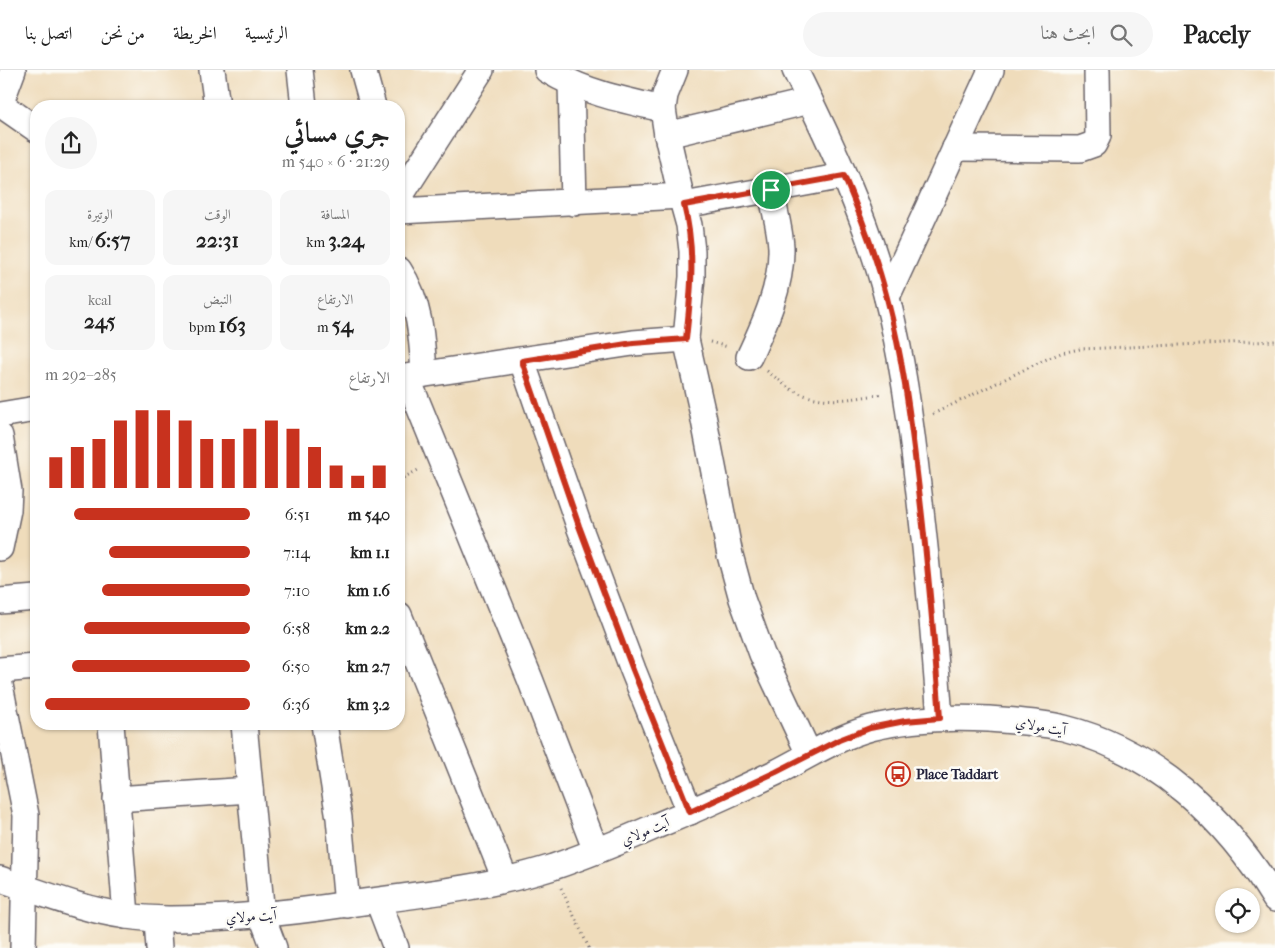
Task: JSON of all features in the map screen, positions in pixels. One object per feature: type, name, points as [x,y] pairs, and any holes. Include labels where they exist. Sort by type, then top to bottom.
[{"type":"street","points":[[13,70],[0,105],[30,125]]},
{"type":"street","points":[[212,70],[216,100]]},
{"type":"street","points":[[300,70],[303,100]]},
{"type":"street","points":[[363,70],[372,100]]},
{"type":"street","points":[[405,188],[482,70]]},
{"type":"street","points":[[547,70],[604,96],[663,109]]},
{"type":"street","points":[[675,70],[665,95],[663,109],[667,135],[689,225],[692,251],[692,277],[686,339],[730,555],[742,599],[762,654],[809,754]]},
{"type":"street","points":[[794,70],[810,101],[862,219],[887,297],[898,344],[911,421],[930,588],[940,718]]},
{"type":"street","points":[[887,297],[991,70]]},
{"type":"street","points":[[955,148],[1080,149],[1094,144],[1098,136],[1096,70]]},
{"type":"street","points":[[572,83],[574,203]]},
{"type":"street","points":[[667,135],[810,101]]},
{"type":"street","points":[[405,196],[574,203],[683,201],[771,190],[844,176]]},
{"type":"street","points":[[749,357],[764,326],[778,276],[780,247],[771,190]]},
{"type":"street","points":[[405,279],[416,308],[422,337],[410,376],[540,704],[596,852]]},
{"type":"street","points":[[410,376],[522,361],[633,343],[686,339]]},
{"type":"street","points":[[522,361],[579,526],[629,660],[690,812]]},
{"type":"street","points":[[0,415],[30,410]]},
{"type":"street","points":[[0,436],[9,491],[4,510],[0,548]]},
{"type":"street","points":[[0,600],[30,598]]},
{"type":"street","points":[[405,630],[505,879]]},
{"type":"street","points":[[0,670],[30,668]]},
{"type":"street","points":[[0,685],[26,815],[23,948]]},
{"type":"street","name":"آيت مولاي","points":[[0,879],[84,908],[157,920],[262,916],[463,888],[551,868],[596,852],[690,812],[839,740],[870,728],[905,721],[940,718],[1020,721],[1064,728],[1101,740],[1142,760],[1184,790],[1227,831],[1264,880],[1275,899]]},
{"type":"street","points":[[111,730],[126,916]]},
{"type":"street","points":[[245,730],[262,916],[274,948]]},
{"type":"street","points":[[325,730],[339,818],[347,904]]},
{"type":"street","points":[[116,799],[250,790]]},
{"type":"street","points":[[378,901],[396,948]]},
{"type":"street","points":[[157,920],[159,948]]},
{"type":"path","points":[[686,339],[731,348],[749,357],[789,388],[803,395],[822,400],[844,400],[905,391]]},
{"type":"path","points":[[911,421],[942,410],[1061,353],[1080,349],[1275,341]]},
{"type":"path","points":[[551,868],[590,948]]},
{"type":"place","name":"Place Taddart","points":[[898,774]]},
{"type":"route","points":[[844,176],[874,253],[898,344],[911,421],[930,588],[940,718],[905,721],[870,728],[809,754],[776,772],[690,812],[633,670],[579,526],[522,361],[633,343],[686,339],[692,277],[692,251],[684,205],[771,190],[844,176]]}]
